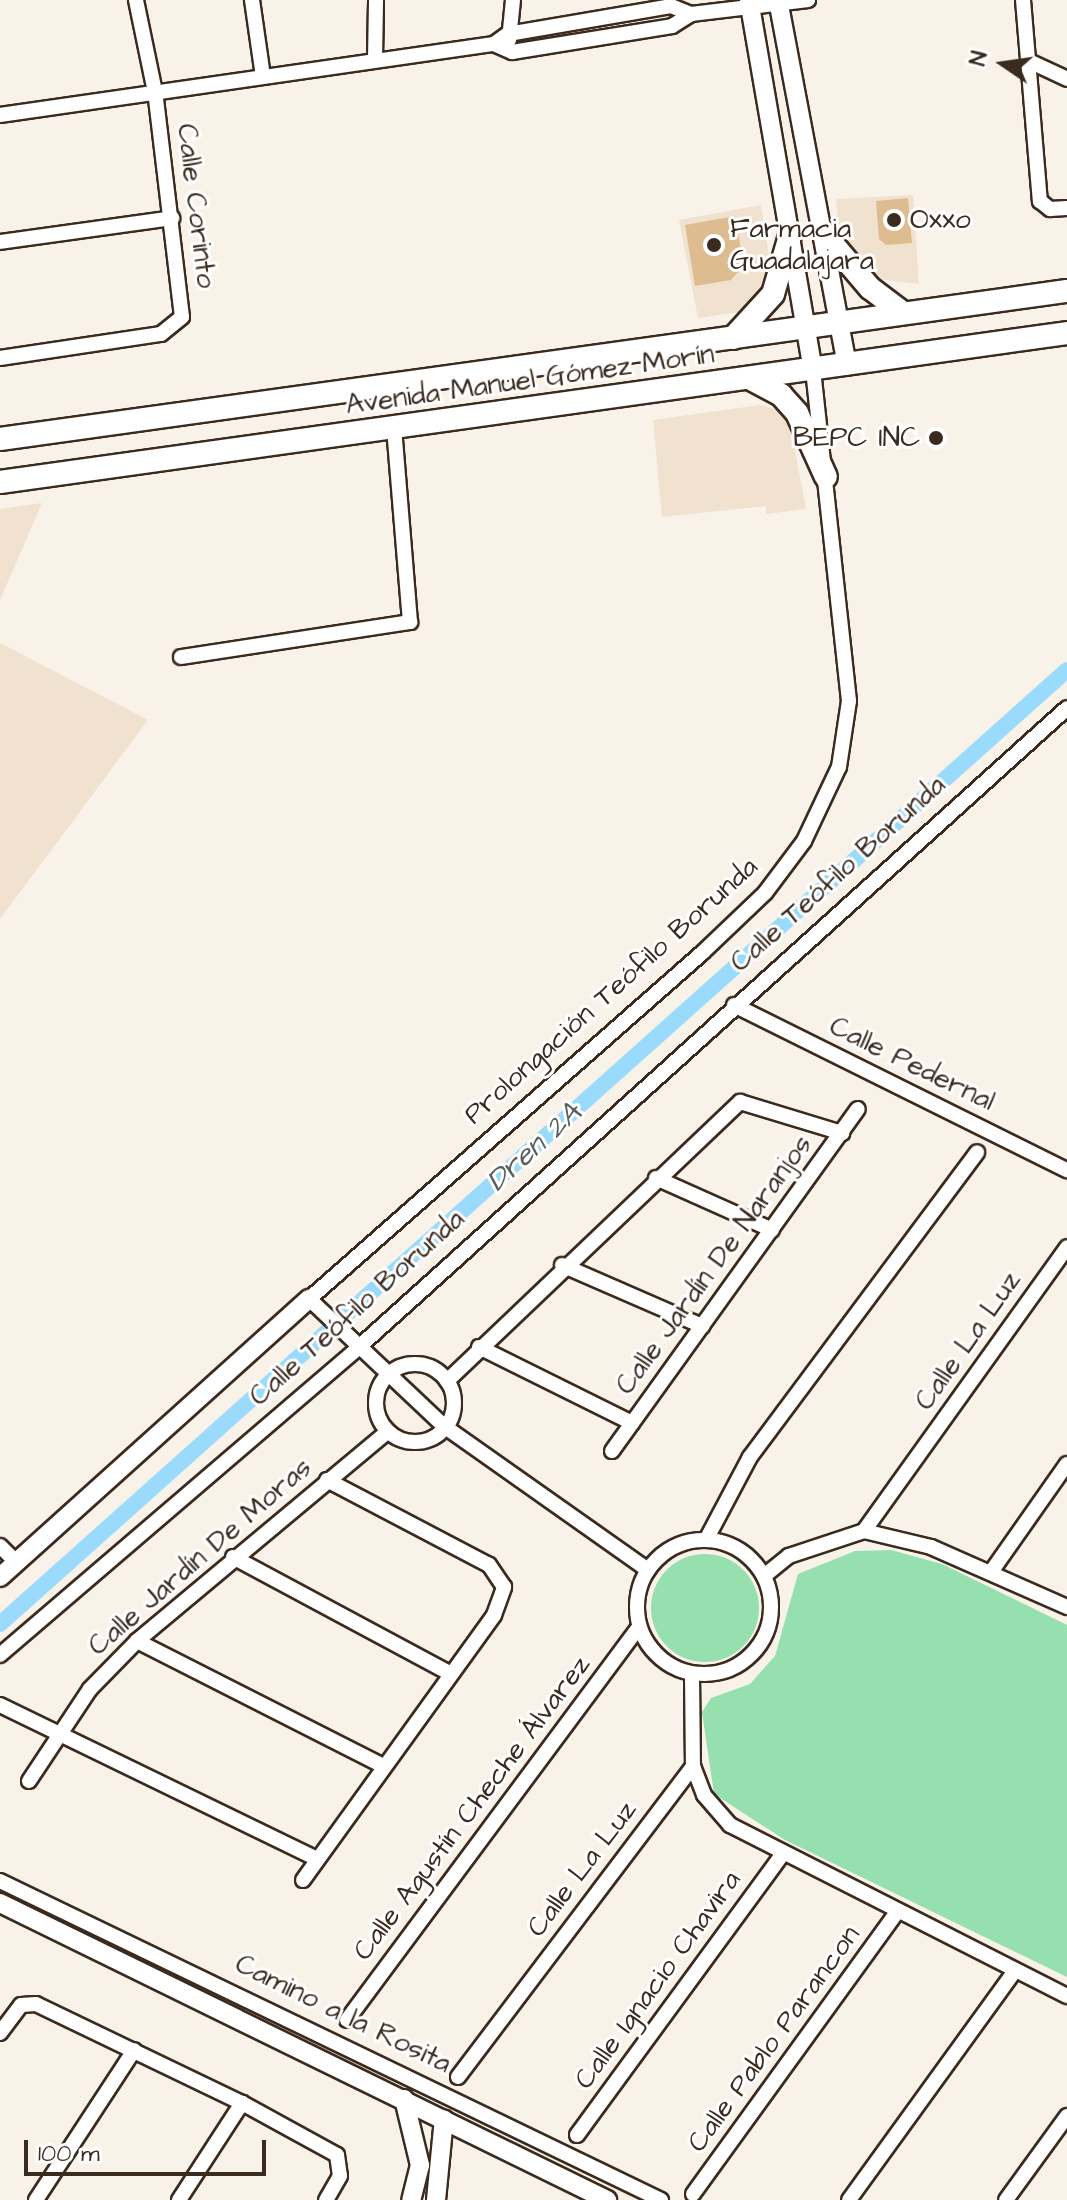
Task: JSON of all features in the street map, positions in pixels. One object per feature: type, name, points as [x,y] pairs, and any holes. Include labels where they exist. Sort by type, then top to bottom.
[{"type":"main road","points":[[823,227],[870,288],[901,311]]},
{"type":"main road","points":[[733,338],[773,294],[790,233]]},
{"type":"main road","name":"Avenida Manuel Gómez Morín","points":[[0,439],[733,338],[901,311],[1067,291]]},
{"type":"main road","name":"Avenida Manuel Gómez Morín","points":[[0,482],[753,380],[1067,333]]},
{"type":"main road","points":[[753,380],[781,395],[797,413],[826,477]]},
{"type":"street","name":"Calle Corinto","points":[[0,358],[161,334],[177,325],[183,307],[172,218],[155,92],[136,0]]},
{"type":"street","points":[[252,0],[263,76]]},
{"type":"street","points":[[375,59],[376,0]]},
{"type":"street","points":[[512,52],[508,34],[513,0]]},
{"type":"street","name":"Calle Corinto","points":[[512,52],[672,26],[691,14],[808,0]]},
{"type":"street","points":[[1023,0],[1044,207],[1067,208]]},
{"type":"street","points":[[778,2],[847,366]]},
{"type":"street","name":"Prolongación Teófilo Borunda","points":[[314,1304],[765,893],[804,841],[839,767],[849,701],[826,477],[807,327],[750,5]]},
{"type":"street","name":"Calle Corinto","points":[[0,115],[494,44],[508,34],[671,6],[691,14]]},
{"type":"street","points":[[575,21],[578,41]]},
{"type":"street","points":[[494,44],[512,52]]},
{"type":"street","points":[[1031,62],[1067,79]]},
{"type":"street","points":[[0,242],[172,218]]},
{"type":"street","points":[[790,233],[823,227]]},
{"type":"street","points":[[181,657],[410,622],[394,429]]},
{"type":"street","name":"Calle Teófilo Borunda","points":[[0,1655],[1067,708]]},
{"type":"street","name":"Calle Pedernal","points":[[734,1005],[1067,1170]]},
{"type":"street","points":[[447,1381],[562,1265],[733,1106],[747,1101],[842,1133]]},
{"type":"street","name":"Calle Jardín De Naranjos","points":[[612,1451],[858,1109]]},
{"type":"street","points":[[706,1540],[750,1457],[977,1152]]},
{"type":"street","points":[[656,1178],[772,1230]]},
{"type":"street","name":"Calle La Luz","points":[[864,1531],[1067,1247]]},
{"type":"street","points":[[562,1265],[702,1326]]},
{"type":"street","points":[[314,1304],[387,1377],[445,1427],[648,1570]]},
{"type":"street","name":"Calle Teófilo Borunda","points":[[0,1577],[314,1304]]},
{"type":"street","points":[[479,1347],[632,1423]]},
{"type":"street","points":[[412,1364],[447,1381],[454,1406],[445,1427],[422,1442],[388,1431],[377,1409],[387,1377],[412,1364]]},
{"type":"street","name":"Calle Jardín De Moras","points":[[29,1781],[90,1689],[137,1641],[233,1557],[388,1431]]},
{"type":"street","points":[[991,1572],[1067,1464]]},
{"type":"street","points":[[303,1880],[381,1765],[494,1615],[504,1587],[489,1565],[327,1480]]},
{"type":"street","points":[[764,1576],[789,1556],[864,1531],[931,1547],[1067,1607]]},
{"type":"street","points":[[706,1540],[740,1550],[764,1576],[771,1618],[752,1656],[724,1671],[692,1674],[658,1657],[639,1627],[637,1607],[648,1570],[673,1547],[706,1540]]},
{"type":"street","points":[[0,1546],[15,1561]]},
{"type":"street","points":[[233,1557],[451,1674]]},
{"type":"street","name":"Calle Agustín Cheche Álvarez","points":[[347,2020],[639,1627]]},
{"type":"street","points":[[137,1641],[381,1765]]},
{"type":"street","points":[[692,1674],[693,1766],[716,1812],[782,1855],[1067,1996]]},
{"type":"street","points":[[0,1705],[317,1859]]},
{"type":"street","name":"Calle La Luz","points":[[458,2077],[693,1766]]},
{"type":"street","name":"Calle Ignacio Chavira","points":[[577,2135],[782,1855]]},
{"type":"street","name":"Camino a la Rosita","points":[[0,1881],[661,2200]]},
{"type":"street","name":"Camino a la Rosita","points":[[0,1903],[607,2200]]},
{"type":"street","name":"Calle Pablo Parancon","points":[[693,2194],[896,1914]]},
{"type":"street","points":[[849,2200],[1015,1971]]},
{"type":"street","points":[[0,2033],[21,2005],[36,2004],[242,2103],[337,2155],[340,2176],[326,2200]]},
{"type":"street","points":[[36,2200],[134,2050]]},
{"type":"street","points":[[404,2099],[420,2165],[411,2200]]},
{"type":"street","points":[[179,2200],[242,2103]]},
{"type":"street","points":[[1006,2200],[1067,2116]]},
{"type":"street","points":[[436,2200],[444,2119]]},
{"type":"shaded area","points":[[913,195],[919,284],[868,278],[841,243],[836,199]]},
{"type":"shaded area","points":[[761,205],[771,267],[764,289],[746,311],[698,318],[679,220]]},
{"type":"shaded area","points":[[760,405],[788,413],[806,509],[766,514],[766,506],[662,517],[653,420]]},
{"type":"shaded area","points":[[42,503],[0,600],[0,509]]},
{"type":"shaded area","points":[[0,643],[148,720],[0,919]]},
{"type":"green space","points":[[891,1550],[942,1564],[1067,1625],[1067,1977],[785,1840],[714,1794],[702,1712],[711,1698],[750,1684],[775,1656],[798,1574],[855,1551]]},
{"type":"green space","points":[[705,1554],[725,1559],[743,1570],[754,1588],[759,1608],[754,1628],[743,1646],[725,1657],[705,1662],[685,1657],[667,1646],[656,1628],[651,1608],[656,1588],[667,1570],[685,1559]]},
{"type":"building","name":"Oxxo","points":[[908,198],[912,243],[886,245],[879,239],[876,201]]},
{"type":"building","name":"Farmacia Guadalajara","points":[[735,216],[744,265],[731,280],[695,286],[685,225]]},
{"type":"waterway","name":"Dren 2A","points":[[0,1624],[1067,670]]},
{"type":"place","name":"Oxxo","points":[[894,220]]},
{"type":"place","name":"Farmacia Guadalajara","points":[[714,245]]},
{"type":"place","name":"BEPC INC","points":[[936,438]]}]
